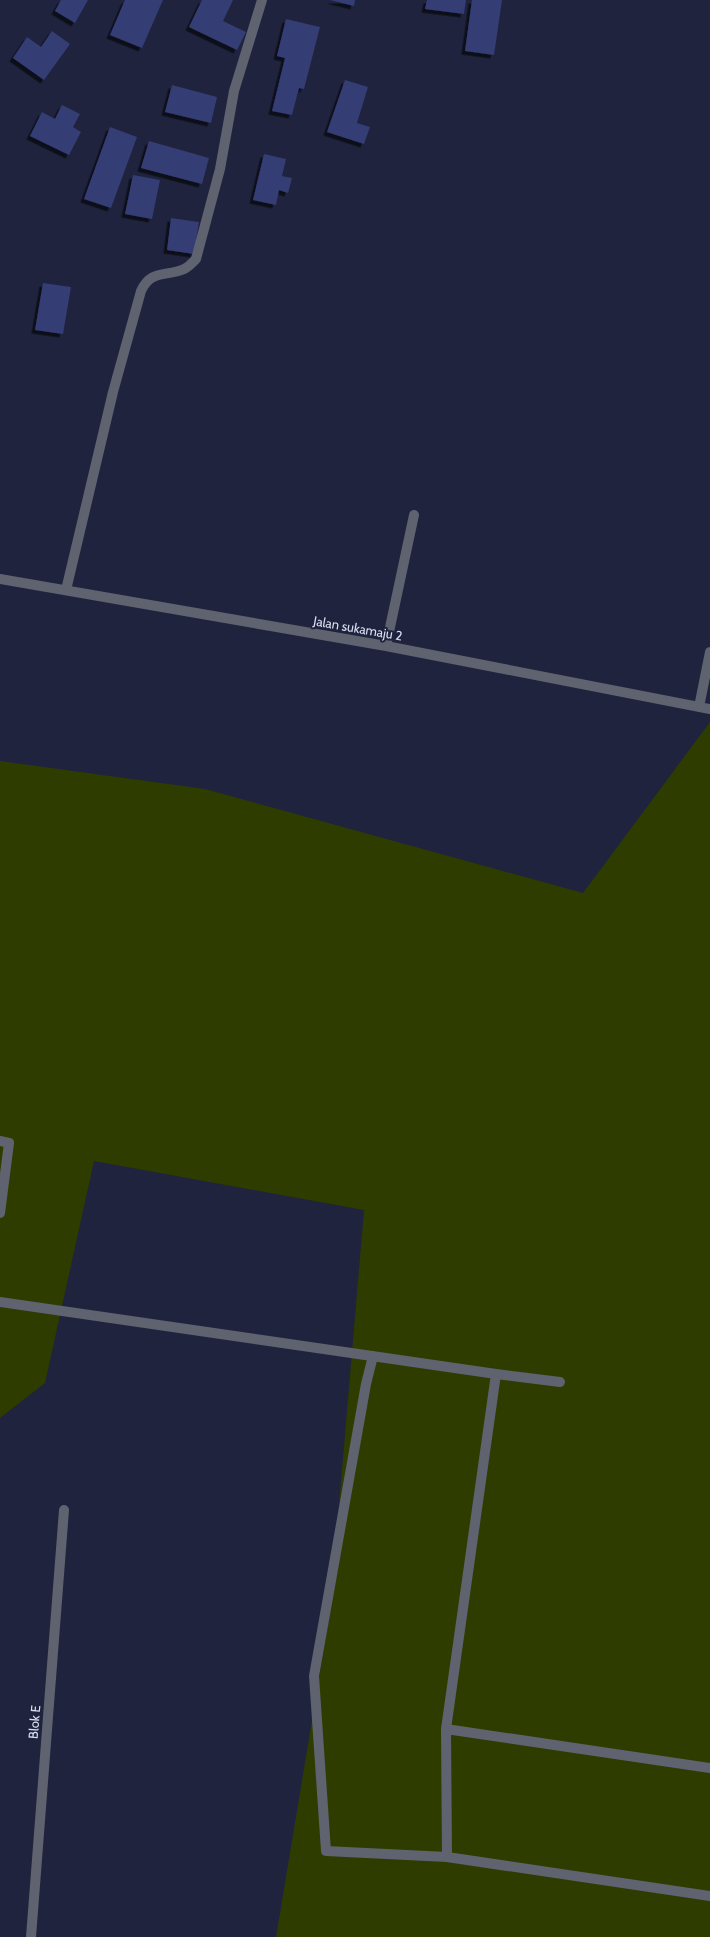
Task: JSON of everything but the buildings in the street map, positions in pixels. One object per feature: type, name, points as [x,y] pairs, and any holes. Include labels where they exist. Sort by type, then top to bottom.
[{"type":"street","points":[[66,590],[113,392],[141,291],[148,279],[156,275],[185,269],[196,259],[220,169],[234,91],[262,0]]},
{"type":"street","points":[[386,646],[414,515]]},
{"type":"street","name":"Jalan sukamaju 2","points":[[0,579],[386,646],[710,709]]},
{"type":"street","points":[[699,707],[710,652]]},
{"type":"street","points":[[0,1141],[9,1143],[0,1214]]},
{"type":"street","points":[[0,1302],[560,1382]]},
{"type":"street","points":[[373,1356],[366,1384],[314,1676],[326,1851],[447,1857],[710,1896]]},
{"type":"street","points":[[447,1857],[446,1729],[496,1374]]},
{"type":"street","name":"Blok E","points":[[31,1937],[64,1510]]},
{"type":"street","points":[[446,1729],[710,1768]]},
{"type":"green space","points":[[710,722],[710,1937],[276,1937],[330,1612],[364,1210],[94,1161],[45,1383],[0,1418],[0,761],[205,789],[583,893]]}]
